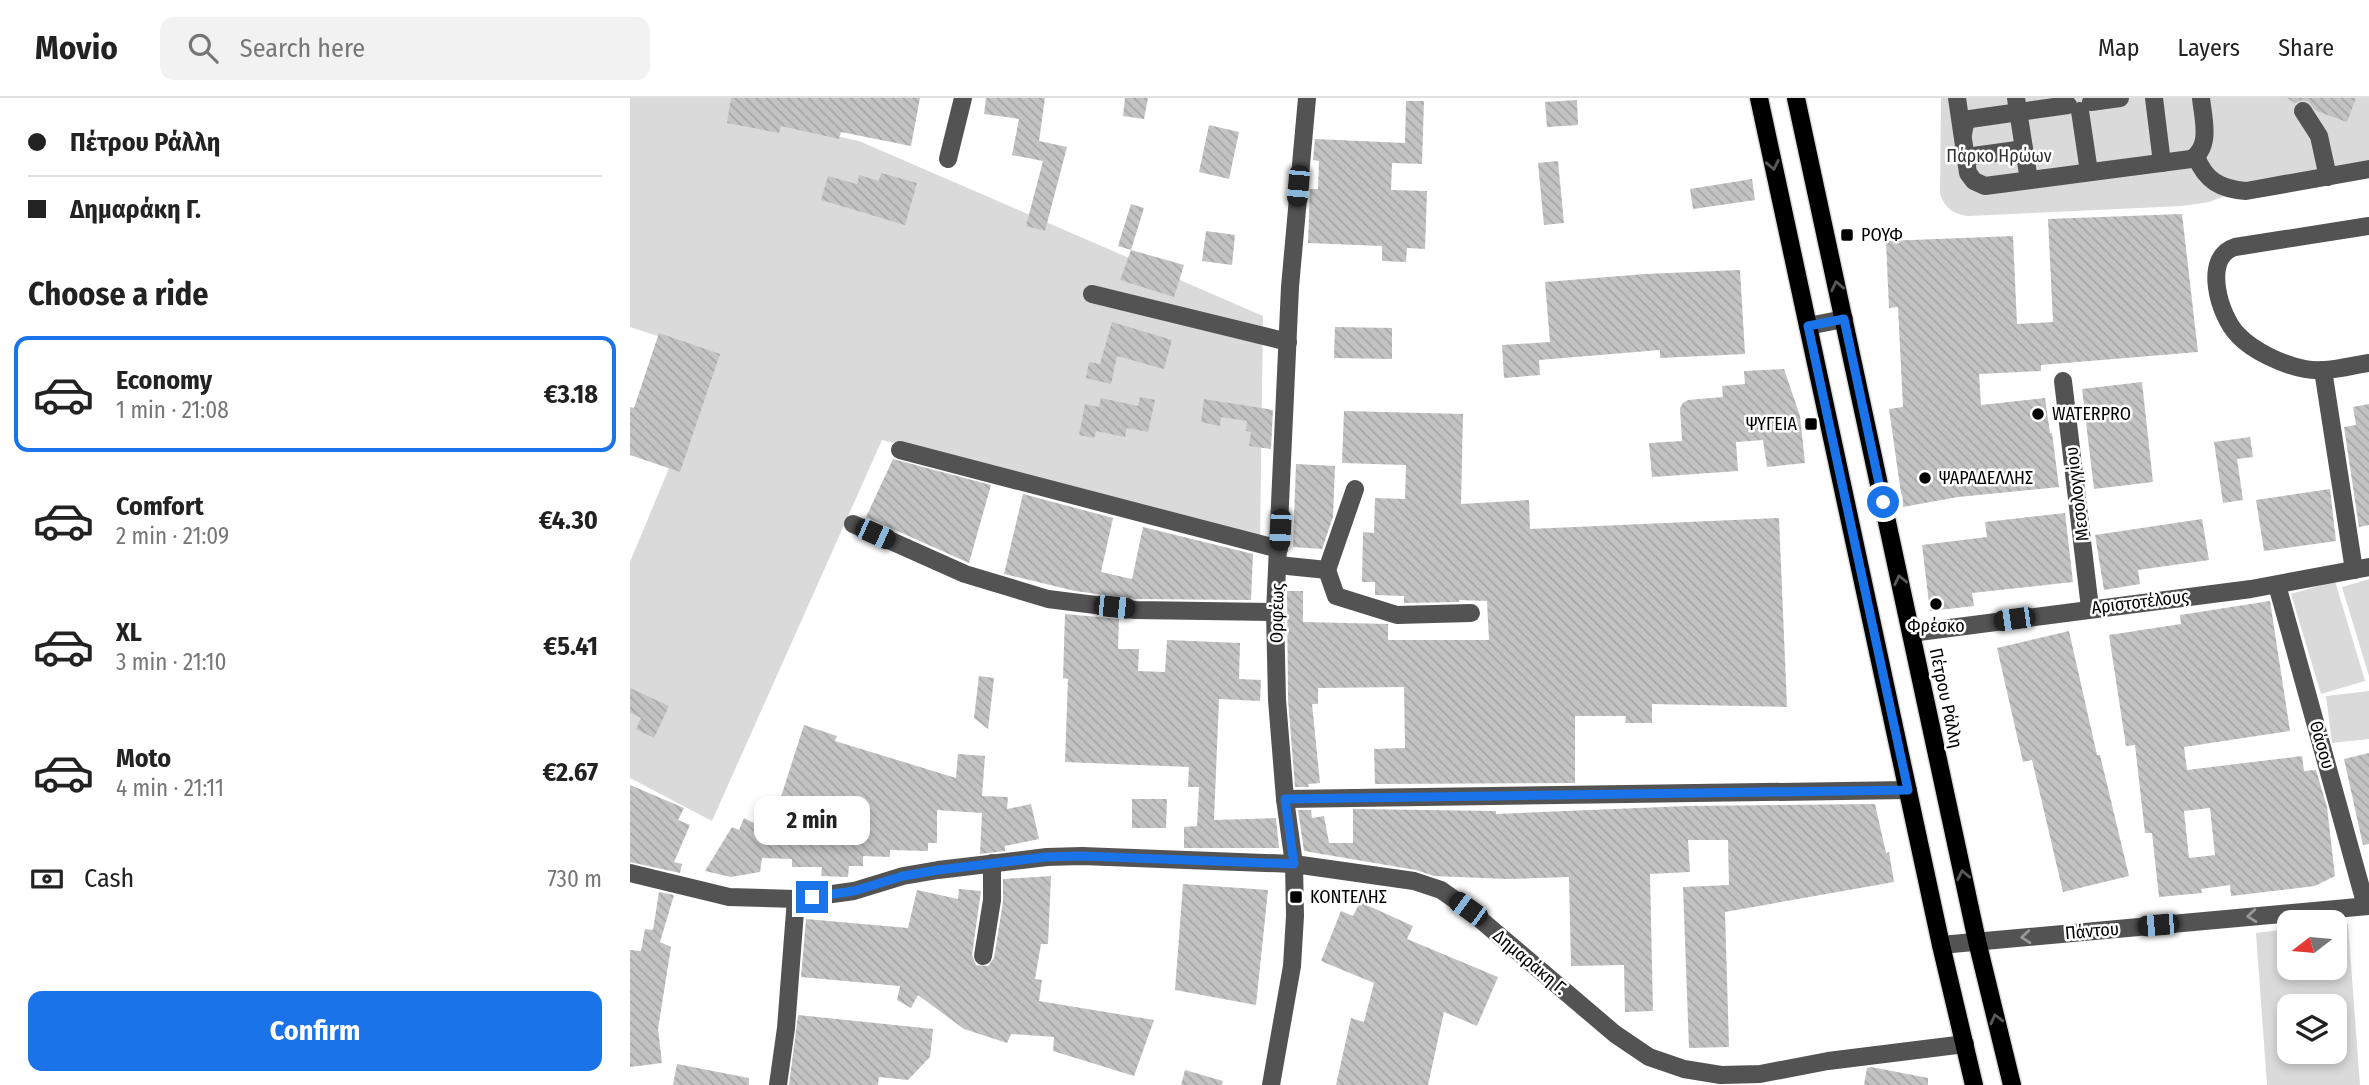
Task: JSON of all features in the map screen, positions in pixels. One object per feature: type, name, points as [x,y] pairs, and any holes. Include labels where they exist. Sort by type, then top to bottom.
[{"type":"main road","points":[[1759,98],[1941,944],[1974,1085]]},
{"type":"main road","name":"Πέτρου Ράλλη","points":[[1796,98],[1977,941],[2012,1085]]},
{"type":"street","points":[[948,159],[963,98]]},
{"type":"street","name":"Ορφέως","points":[[1271,1085],[1292,966],[1295,916],[1294,864],[1285,799],[1277,700],[1275,612],[1291,274],[1307,98]]},
{"type":"street","points":[[1957,98],[1968,110],[2017,104],[2120,98]]},
{"type":"street","points":[[1957,98],[1968,173],[1985,186],[2185,161],[2196,156],[2204,138],[2201,98]]},
{"type":"street","points":[[2154,98],[2162,163]]},
{"type":"street","points":[[2075,102],[2089,172]]},
{"type":"street","points":[[1963,134],[1965,124],[1970,119],[2017,104]]},
{"type":"street","points":[[2017,104],[2029,180]]},
{"type":"street","points":[[2303,111],[2319,136],[2328,177]]},
{"type":"street","points":[[1966,158],[2024,149]]},
{"type":"street","points":[[2196,156],[2209,179],[2222,187],[2246,191],[2369,169]]},
{"type":"street","points":[[2369,226],[2235,247],[2223,253],[2216,265],[2222,309],[2238,336],[2255,348],[2287,364],[2304,369],[2323,370],[2369,363]]},
{"type":"street","points":[[1092,294],[1288,342]]},
{"type":"street","points":[[1808,326],[1844,319]]},
{"type":"street","points":[[2323,370],[2361,569]]},
{"type":"street","name":"Μεσολογγίου","points":[[2063,381],[2090,608]]},
{"type":"street","points":[[900,450],[1327,570]]},
{"type":"street","points":[[1354,489],[1327,570],[1336,596],[1397,615],[1471,612]]},
{"type":"street","points":[[853,524],[965,574],[1048,599],[1135,610],[1275,612]]},
{"type":"street","name":"Αριστοτέλους","points":[[1911,633],[2277,584],[2361,569]]},
{"type":"street","name":"Θάσου","points":[[2277,584],[2367,906]]},
{"type":"street","points":[[1285,799],[1908,790]]},
{"type":"street","name":"Δημαράκη Γ.","points":[[630,873],[729,897],[796,899],[854,891],[903,876],[938,870],[1046,857],[1294,864],[1414,881],[1441,890],[1468,909],[1615,1034],[1649,1057],[1684,1069],[1721,1075],[1760,1074],[1828,1061],[1965,1044]]},
{"type":"street","points":[[983,956],[992,900],[992,863]]},
{"type":"street","points":[[778,1085],[786,1028],[796,899]]},
{"type":"street","name":"Πάντου","points":[[1941,944],[2367,906]]},
{"type":"green space","points":[[630,98],[746,98],[743,116],[859,141],[1263,316],[1260,544],[882,440],[712,821],[630,778],[630,562],[716,355],[630,327]]},
{"type":"green space","name":"Πάρκο Ηρώων","points":[[1941,98],[2369,98],[2369,162],[2236,192],[2209,202],[2182,206],[1968,216],[1951,210],[1940,194]]},
{"type":"green space","points":[[2369,579],[2369,676],[2342,587]]},
{"type":"green space","points":[[2335,581],[2365,681],[2321,694],[2291,594]]},
{"type":"green space","points":[[2369,691],[2369,739],[2332,743],[2326,696]]},
{"type":"green space","points":[[2348,924],[2360,1085],[2267,1085],[2256,933],[2277,930],[2277,980],[2347,980]]},
{"type":"building","points":[[731,98],[920,98],[911,146],[841,132],[839,139],[781,126],[779,133],[727,123]]},
{"type":"building","points":[[986,98],[1045,98],[1039,141],[1067,147],[1045,231],[1026,226],[1043,161],[1012,155],[1019,119],[984,114]]},
{"type":"building","points":[[1125,98],[1148,98],[1144,119],[1123,116]]},
{"type":"building","points":[[2287,98],[2356,98],[2347,122],[2316,111],[2308,101],[2295,103]]},
{"type":"building","points":[[1577,100],[1578,125],[1547,127],[1545,102]]},
{"type":"building","points":[[1406,101],[1424,101],[1422,164],[1392,163],[1391,190],[1427,191],[1425,249],[1407,248],[1406,262],[1382,261],[1382,246],[1308,243],[1310,189],[1318,189],[1319,161],[1313,160],[1315,139],[1405,143]]},
{"type":"building","points":[[1209,125],[1239,132],[1229,179],[1199,172]]},
{"type":"building","points":[[1558,161],[1564,223],[1544,225],[1538,163]]},
{"type":"building","points":[[881,173],[917,183],[905,225],[821,200],[828,176],[857,184],[859,175],[879,181]]},
{"type":"building","points":[[1752,179],[1755,200],[1693,209],[1690,189]]},
{"type":"building","points":[[1131,204],[1144,208],[1131,250],[1118,246]]},
{"type":"building","points":[[2182,214],[2198,352],[2041,365],[2041,371],[1979,374],[1981,405],[2045,398],[2059,487],[1958,497],[1903,507],[1889,409],[1903,407],[1898,307],[1889,308],[1886,241],[2013,236],[2017,324],[2053,322],[2048,219]]},
{"type":"building","points":[[1206,231],[1235,235],[1232,265],[1202,261]]},
{"type":"building","points":[[1131,250],[1184,265],[1174,297],[1120,280]]},
{"type":"building","points":[[1740,270],[1745,354],[1660,358],[1660,350],[1539,360],[1540,375],[1504,378],[1502,345],[1550,342],[1545,282]]},
{"type":"building","points":[[1112,322],[1172,340],[1164,369],[1117,356],[1111,384],[1086,378],[1089,362],[1100,364]]},
{"type":"building","points":[[1335,327],[1392,328],[1392,359],[1334,358]]},
{"type":"building","points":[[659,333],[720,354],[680,472],[630,455],[630,407],[634,408]]},
{"type":"building","points":[[1784,369],[1800,416],[1805,463],[1767,467],[1763,440],[1736,442],[1738,471],[1652,477],[1649,443],[1682,441],[1680,408],[1683,403],[1688,400],[1723,397],[1722,386],[1745,384],[1744,371]]},
{"type":"building","points":[[2142,382],[2153,482],[2094,489],[2082,389]]},
{"type":"building","points":[[1140,397],[1155,400],[1148,432],[1127,428],[1125,437],[1096,431],[1094,438],[1079,435],[1085,404],[1099,407],[1101,398],[1138,406]]},
{"type":"building","points":[[1204,399],[1273,410],[1271,449],[1249,446],[1251,432],[1246,431],[1247,421],[1221,417],[1220,426],[1201,422]]},
{"type":"building","points":[[2369,404],[2369,525],[2359,527],[2344,427],[2356,425],[2353,407]]},
{"type":"building","points":[[1344,411],[1463,414],[1461,504],[1529,500],[1530,529],[1779,518],[1787,707],[1652,704],[1652,723],[1625,723],[1626,716],[1575,716],[1575,783],[1375,784],[1374,749],[1405,748],[1404,687],[1318,688],[1318,704],[1312,704],[1320,783],[1308,784],[1309,787],[1295,787],[1288,699],[1287,591],[1303,591],[1303,622],[1388,624],[1388,640],[1489,640],[1487,601],[1404,603],[1404,596],[1375,595],[1375,582],[1362,582],[1363,532],[1374,533],[1375,498],[1405,499],[1406,465],[1342,463]]},
{"type":"building","points":[[2250,437],[2253,457],[2237,459],[2243,500],[2223,503],[2214,442]]},
{"type":"building","points":[[893,459],[991,485],[969,563],[866,517]]},
{"type":"building","points":[[1296,464],[1335,466],[1333,517],[1322,549],[1293,547]]},
{"type":"building","points":[[2330,489],[2336,541],[2264,551],[2256,500]]},
{"type":"building","points":[[1023,494],[1113,518],[1101,572],[1132,579],[1143,527],[1253,554],[1251,600],[1136,599],[1075,591],[1004,574]]},
{"type":"building","points":[[2065,513],[2073,582],[1972,593],[1974,606],[1930,611],[1922,545],[1987,537],[1985,522]]},
{"type":"building","points":[[2202,519],[2209,560],[2138,570],[2140,584],[2104,590],[2095,535]]},
{"type":"building","points":[[2270,601],[2290,731],[2184,747],[2187,770],[2302,756],[2304,771],[2316,770],[2327,807],[2335,876],[2315,886],[2231,896],[2230,885],[2201,889],[2202,893],[2159,897],[2152,833],[2145,833],[2135,745],[2126,746],[2109,635],[2181,624],[2180,615]],"holes":[[[2210,808],[2215,855],[2189,858],[2184,811]]]},
{"type":"building","points":[[1065,614],[1119,619],[1118,649],[1139,649],[1138,671],[1165,672],[1167,640],[1240,643],[1239,679],[1261,680],[1260,701],[1219,699],[1214,820],[1276,818],[1279,848],[1184,848],[1184,827],[1197,826],[1199,787],[1188,787],[1189,767],[1065,762],[1068,679],[1063,678]]},
{"type":"building","points":[[2069,631],[2097,755],[2100,755],[2129,876],[2063,892],[2032,760],[2023,762],[1997,648]]},
{"type":"building","points":[[979,676],[994,678],[988,729],[974,718]]},
{"type":"building","points":[[630,688],[669,706],[654,738],[636,729],[641,718],[630,712]]},
{"type":"building","points":[[804,725],[837,736],[835,741],[956,778],[958,754],[985,756],[982,796],[1008,797],[1007,809],[1031,804],[1039,839],[1005,846],[1005,851],[980,854],[982,813],[937,810],[937,843],[928,843],[928,851],[890,850],[890,857],[863,856],[863,866],[849,866],[848,877],[821,876],[822,867],[792,867],[792,859],[762,858],[760,872],[731,877],[705,871],[732,827],[739,830],[744,818],[770,831]]},
{"type":"building","points":[[2369,753],[2369,844],[2363,845],[2344,759]]},
{"type":"building","points":[[630,785],[684,808],[678,820],[690,825],[674,862],[682,864],[680,873],[630,862]]},
{"type":"building","points":[[1132,799],[1167,799],[1166,828],[1132,828]]},
{"type":"building","points":[[1875,804],[1886,853],[1889,852],[1894,882],[1725,912],[1729,1047],[1689,1048],[1683,887],[1729,885],[1728,840],[1688,840],[1690,872],[1650,874],[1653,1011],[1625,1012],[1624,965],[1571,966],[1569,877],[1507,879],[1434,876],[1416,870],[1304,851],[1298,810],[1311,810],[1312,818],[1324,816],[1329,843],[1353,843],[1353,809],[1496,811],[1496,814],[1687,806]]},
{"type":"building","points":[[1051,876],[1048,944],[1041,944],[1035,979],[1042,980],[1039,1001],[1154,1020],[1134,1076],[1053,1051],[1054,1037],[1011,1034],[1007,1043],[964,1029],[918,995],[911,1008],[897,1000],[900,986],[801,977],[806,919],[908,928],[917,890],[958,899],[959,889],[981,891],[972,955],[976,965],[988,966],[994,958],[1003,902],[1003,879]]},
{"type":"building","points":[[1183,884],[1268,890],[1256,1005],[1175,990]]},
{"type":"building","points":[[659,892],[674,895],[660,942],[671,947],[658,1029],[662,1063],[630,1067],[630,950],[641,951],[645,929],[653,930]]},
{"type":"building","points":[[1360,902],[1413,926],[1407,939],[1498,977],[1477,1026],[1444,1012],[1428,1085],[1336,1085],[1351,1018],[1364,1022],[1374,983],[1321,961],[1341,911],[1353,916]]},
{"type":"building","points":[[798,1015],[933,1029],[930,1057],[908,1080],[879,1077],[878,1085],[789,1085]]},
{"type":"building","points":[[677,1064],[749,1078],[749,1085],[673,1085]]},
{"type":"building","points":[[1867,1068],[1928,1078],[1928,1085],[1864,1085]]},
{"type":"building","points":[[1185,1070],[1223,1081],[1222,1085],[1181,1085]]},
{"type":"place","name":"ΡΟΥΦ","points":[[1847,235]]},
{"type":"place","name":"WATERPRO","points":[[2038,414]]},
{"type":"place","name":"ΨΥΓΕΙΑ","points":[[1811,424]]},
{"type":"place","name":"ΨΑΡΑΔΕΛΛΗΣ","points":[[1925,478]]},
{"type":"place","name":"Φρέσκο","points":[[1936,604]]},
{"type":"place","name":"ΚΟΝΤΕΛΗΣ","points":[[1296,897]]},
{"type":"route","points":[[812,897],[854,891],[903,876],[938,870],[1046,857],[1294,864],[1285,799],[1908,790],[1808,326],[1844,319],[1883,502]]}]
